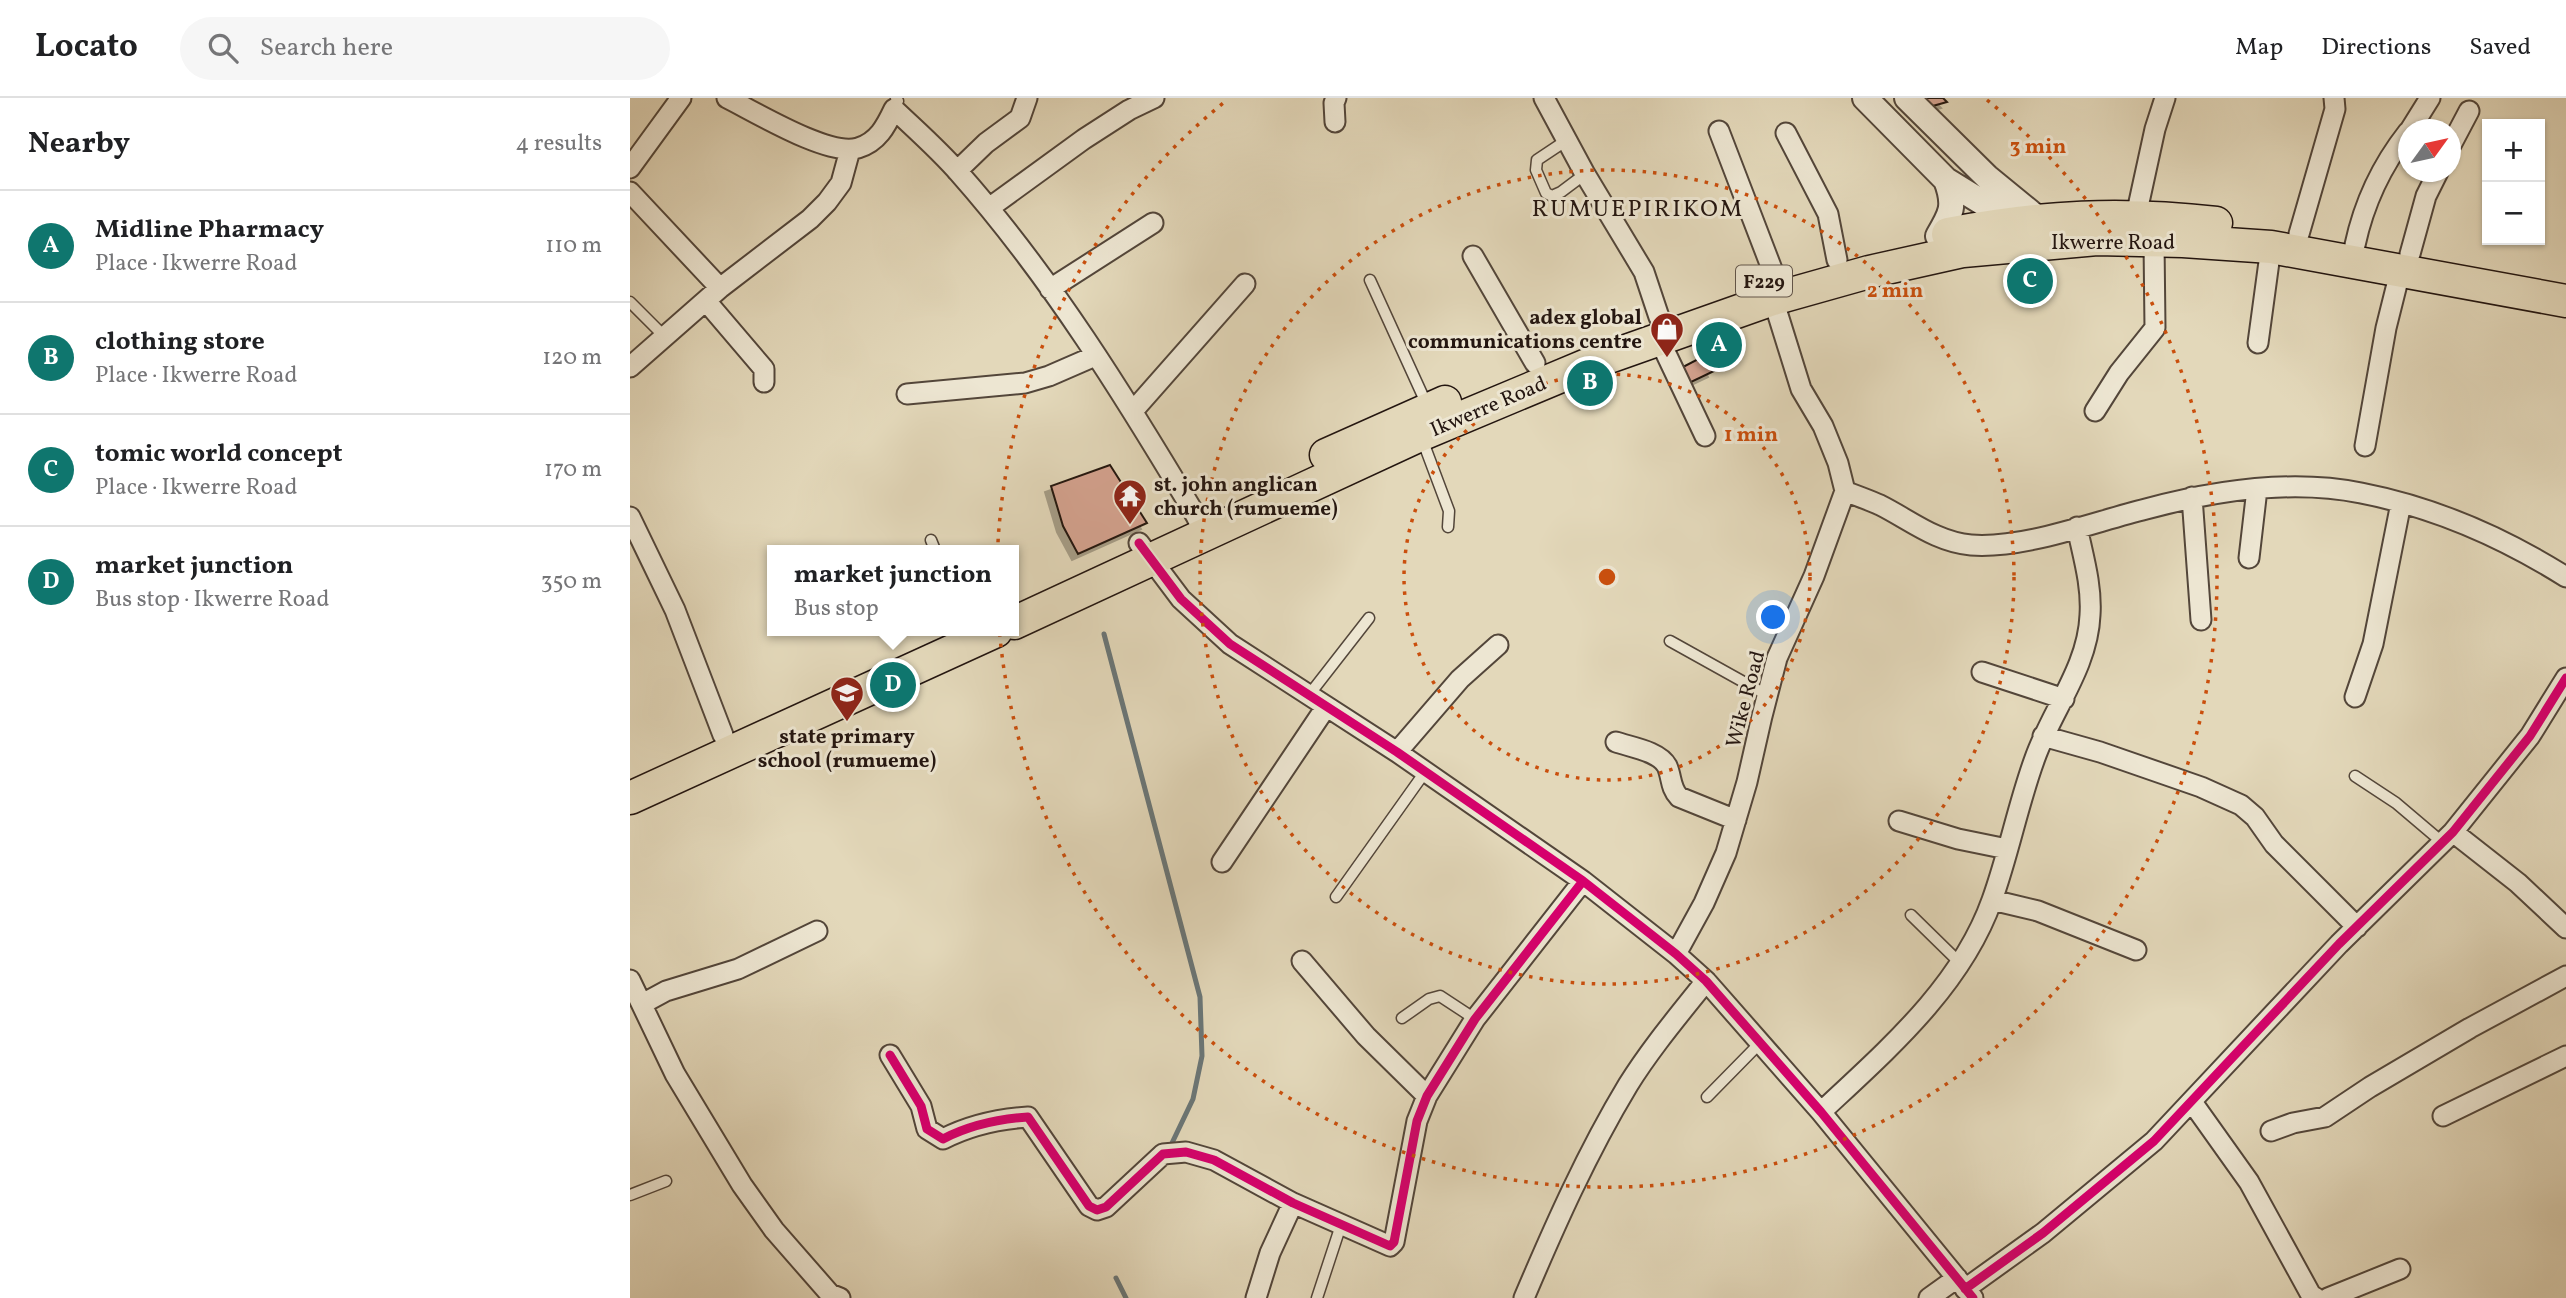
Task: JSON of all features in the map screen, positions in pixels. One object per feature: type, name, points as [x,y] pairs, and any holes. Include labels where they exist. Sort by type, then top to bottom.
[{"type":"main road","name":"Ikwerre Road","points":[[2051,229],[2136,216],[2299,234],[2355,245],[2405,263],[2566,301]]},
{"type":"main road","name":"Ikwerre Road","points":[[1774,288],[1869,272],[2002,226],[2051,229],[2097,239],[2271,247],[2566,284]]},
{"type":"main road","name":"Ikwerre Road","points":[[1019,620],[1144,551],[1424,422],[1535,363],[1659,328],[1774,288],[1837,260],[1950,243]]},
{"type":"main road","name":"Ikwerre Road","points":[[1424,422],[1520,392],[1659,328]]},
{"type":"main road","name":"Ikwerre Road","points":[[1019,597],[1144,551]]},
{"type":"main road","points":[[630,776],[934,636]]},
{"type":"main road","points":[[630,798],[985,636]]},
{"type":"street","points":[[630,168],[681,98]]},
{"type":"street","points":[[727,98],[819,144],[850,150],[861,148],[883,131],[897,101],[989,208],[1050,289],[1133,411],[1200,525]]},
{"type":"street","points":[[957,171],[986,143],[1020,118],[1027,98]]},
{"type":"street","points":[[989,208],[1084,139],[1129,110],[1154,98]]},
{"type":"street","points":[[1335,122],[1336,98]]},
{"type":"street","points":[[1544,98],[1585,174],[1644,272],[1659,328],[1705,436]]},
{"type":"street","points":[[1865,98],[1946,180],[2002,226]]},
{"type":"street","points":[[1907,98],[1987,177],[2051,229]]},
{"type":"street","points":[[2136,216],[2149,150],[2165,98]]},
{"type":"street","points":[[2299,234],[2334,109],[2334,98]]},
{"type":"street","points":[[2417,119],[2430,98]]},
{"type":"street","points":[[2461,127],[2469,111]]},
{"type":"street","points":[[1719,131],[1774,288],[1801,389],[1823,426],[1845,491],[1879,505],[1940,538],[1965,544],[2040,539],[2192,497],[2257,489],[2314,488],[2360,492],[2456,521],[2505,543],[2566,577]]},
{"type":"street","points":[[1786,133],[1828,214],[1837,260]]},
{"type":"street","points":[[2355,245],[2361,216],[2374,186],[2398,148]]},
{"type":"street","points":[[630,367],[827,202],[841,183],[850,150]]},
{"type":"street","points":[[1987,177],[2002,226]]},
{"type":"street","points":[[1946,180],[1951,193],[1952,208],[1950,243]]},
{"type":"street","points":[[2365,446],[2386,328],[2426,197],[2433,182]]},
{"type":"street","points":[[630,192],[713,295],[764,369],[764,382]]},
{"type":"street","points":[[1050,289],[1153,223]]},
{"type":"street","points":[[2095,411],[2119,373],[2155,328],[2154,242]]},
{"type":"street","points":[[2258,343],[2271,247]]},
{"type":"street","points":[[1473,256],[1535,363]]},
{"type":"street","points":[[1133,411],[1245,284]]},
{"type":"street","points":[[907,394],[1025,383],[1049,376],[1095,356]]},
{"type":"street","points":[[2249,558],[2257,489]]},
{"type":"street","name":"Wike Road","points":[[1676,954],[1727,853],[1777,659],[1814,576],[1845,491]]},
{"type":"street","points":[[2192,497],[2201,620]]},
{"type":"street","points":[[2356,697],[2373,644],[2401,503]]},
{"type":"street","points":[[630,517],[676,610],[723,735]]},
{"type":"street","points":[[1821,1112],[1907,1030],[1960,963],[1992,900],[2022,792],[2043,736],[2064,699],[2085,646],[2091,617],[2090,587],[2077,527]]},
{"type":"street","points":[[1144,551],[1181,598],[1230,643],[1397,752],[1583,881],[1676,954],[1706,981],[1821,1112],[1965,1288]]},
{"type":"street","points":[[1397,752],[1460,679],[1498,645]]},
{"type":"street","points":[[1982,672],[2064,699]]},
{"type":"street","points":[[1928,1298],[1965,1288],[2043,1233],[2154,1141],[2248,1039],[2448,837],[2530,736],[2566,678]]},
{"type":"street","points":[[1222,862],[1326,706]]},
{"type":"street","points":[[2043,736],[2100,752],[2202,787],[2241,805],[2255,817],[2274,844],[2357,927]]},
{"type":"street","points":[[1616,742],[1659,758],[1667,766],[1673,791],[1679,797],[1736,820]]},
{"type":"street","points":[[1899,821],[1958,839],[2007,849]]},
{"type":"street","points":[[2448,837],[2518,883],[2566,928]]},
{"type":"street","points":[[890,1055],[921,1106],[927,1129],[943,1139],[968,1126],[1028,1117],[1089,1206],[1097,1210],[1106,1208],[1163,1154],[1186,1152],[1214,1160],[1293,1203],[1385,1245],[1392,1245],[1417,1121],[1427,1096],[1475,1019],[1583,881]]},
{"type":"street","points":[[1992,900],[2038,911],[2136,950]]},
{"type":"street","points":[[642,1004],[666,990],[738,969],[817,931]]},
{"type":"street","points":[[1302,961],[1366,1036],[1427,1096]]},
{"type":"street","points":[[2271,1131],[2292,1122],[2325,1117],[2470,1028],[2566,976]]},
{"type":"street","points":[[630,979],[675,1074],[741,1185],[808,1270],[830,1294],[840,1298]]},
{"type":"street","points":[[1524,1298],[1550,1236],[1589,1156],[1629,1083],[1706,981]]},
{"type":"street","points":[[2443,1116],[2566,1056]]},
{"type":"street","points":[[2192,1102],[2249,1182],[2311,1295],[2316,1298]]},
{"type":"street","points":[[1256,1298],[1270,1253],[1293,1203]]},
{"type":"street","points":[[2328,1298],[2399,1269]]},
{"type":"lane","points":[[1567,140],[1537,160],[1536,170],[1546,193],[1552,196],[1585,174]]},
{"type":"lane","points":[[1370,280],[1424,422],[1450,510],[1448,527]]},
{"type":"lane","points":[[630,302],[665,337]]},
{"type":"lane","points":[[1309,695],[1370,618]]},
{"type":"lane","points":[[1670,641],[1767,695]]},
{"type":"lane","points":[[1336,897],[1425,772]]},
{"type":"lane","points":[[2354,776],[2448,837]]},
{"type":"lane","points":[[1911,915],[1960,963]]},
{"type":"lane","points":[[1402,1018],[1429,999],[1440,996],[1475,1019]]},
{"type":"lane","points":[[1707,1097],[1760,1043]]},
{"type":"lane","points":[[630,1195],[666,1181]]},
{"type":"lane","points":[[1317,1298],[1341,1225]]},
{"type":"building","points":[[1943,98],[1947,102],[1929,107],[1923,100]]},
{"type":"building","points":[[2029,274],[2037,284],[2031,288],[2024,278]]},
{"type":"building","points":[[1713,329],[1731,357],[1723,360],[1707,334]]},
{"type":"building","points":[[1706,355],[1714,371],[1689,383],[1681,368]]},
{"type":"building","points":[[1595,372],[1602,387],[1582,393],[1578,379]]},
{"type":"building","name":"st. john anglican church (rumueme)","points":[[1110,465],[1147,523],[1078,554],[1063,526],[1051,486]]},
{"type":"waterway","points":[[1104,634],[1200,997],[1202,1056],[1193,1099],[1172,1143]]},
{"type":"waterway","points":[[1116,1278],[1126,1298]]},
{"type":"cycle path","points":[[1139,543],[1181,599],[1230,644],[1397,752],[1583,881],[1706,981],[1821,1112],[1973,1298]]},
{"type":"cycle path","points":[[1965,1289],[2043,1233],[2154,1141],[2339,944],[2453,832],[2530,736],[2566,678]]},
{"type":"cycle path","points":[[890,1055],[921,1106],[927,1129],[943,1139],[984,1124],[1028,1117],[1089,1206],[1097,1210],[1106,1207],[1163,1154],[1186,1152],[1214,1160],[1293,1203],[1390,1246],[1394,1242],[1417,1121],[1427,1096],[1475,1019],[1583,881]]},
{"type":"place","name":"tomic world concept","points":[[2030,281]]},
{"type":"place","name":"Midline Pharmacy","points":[[1719,345]]},
{"type":"place","name":"adex global communications centre","points":[[1667,359]]},
{"type":"place","name":"clothing store","points":[[1590,383]]},
{"type":"place","name":"st. john anglican church (rumueme)","points":[[1130,526]]},
{"type":"place","name":"market junction","points":[[893,685]]},
{"type":"place","name":"state primary school (rumueme)","points":[[847,723]]},
{"type":"district","name":"RUMUEPIRIKOM","points":[[1638,208]]}]
